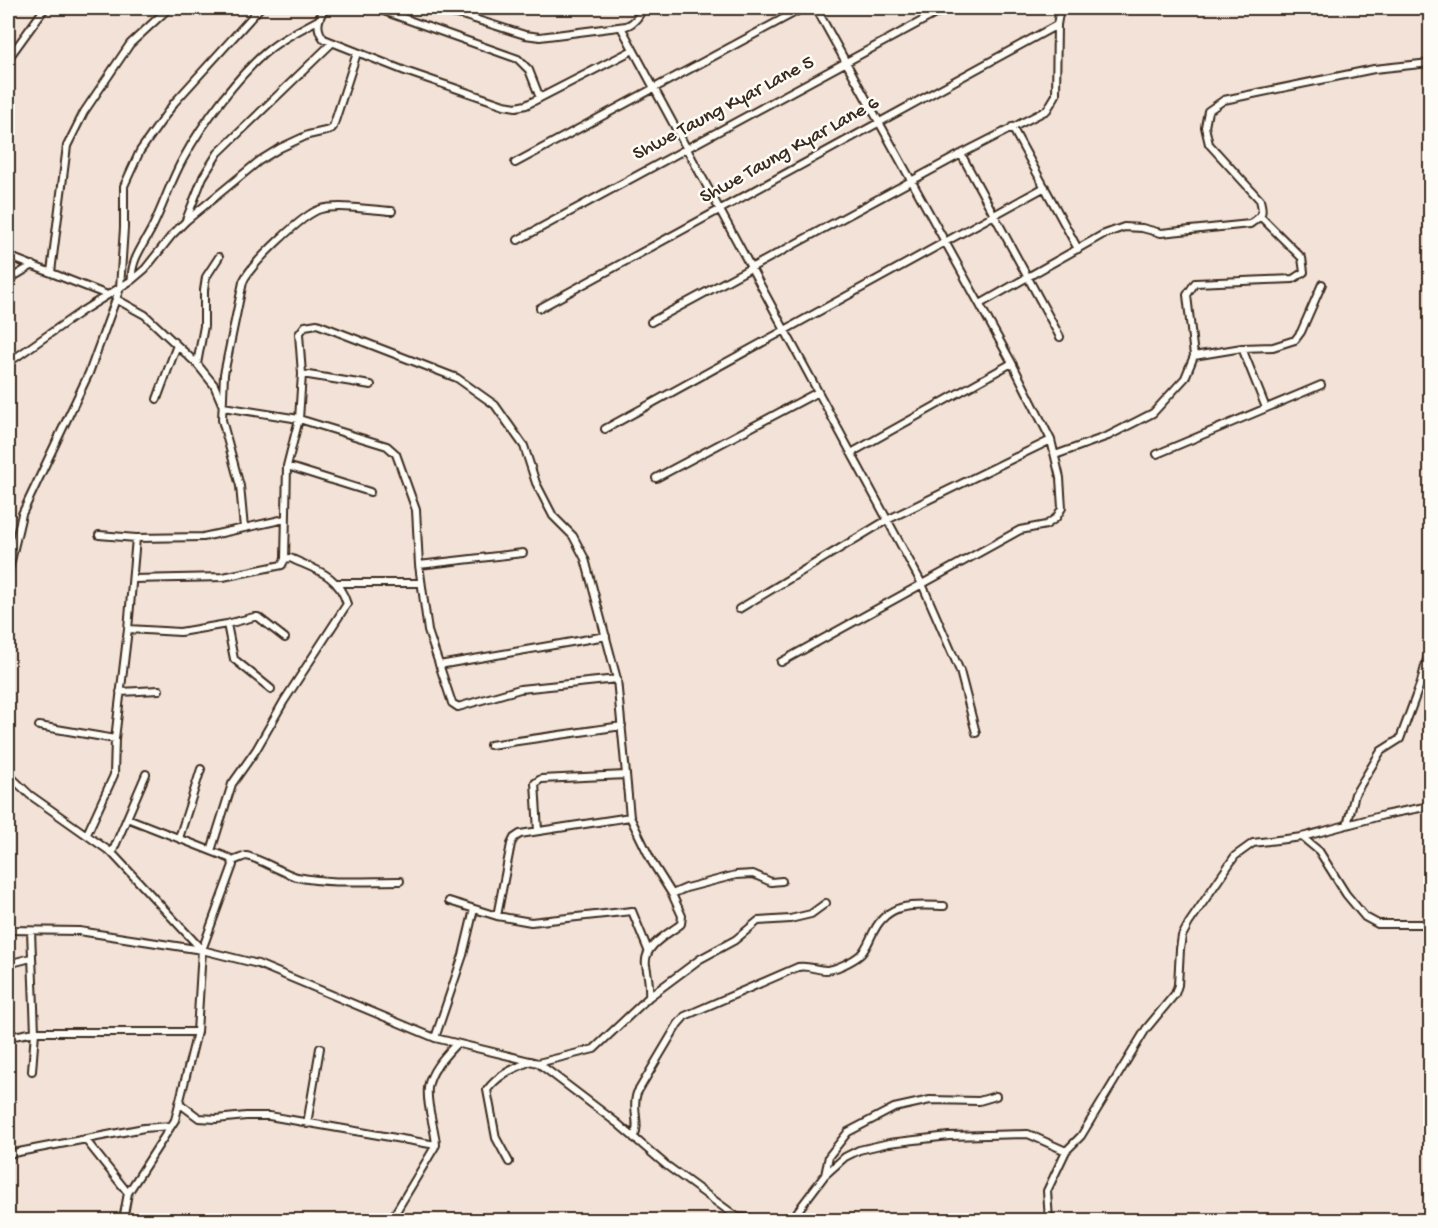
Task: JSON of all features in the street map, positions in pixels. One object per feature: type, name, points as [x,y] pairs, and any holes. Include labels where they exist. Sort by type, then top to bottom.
[{"type":"street","points":[[8,59],[45,8]]},
{"type":"street","points":[[51,272],[67,146],[84,112],[130,44],[169,8]]},
{"type":"street","points":[[8,574],[22,514],[89,373],[120,288],[124,186],[140,151],[174,103],[260,8]]},
{"type":"street","points":[[132,280],[131,271],[137,256],[183,159],[205,125],[240,79],[269,49],[318,20],[325,8]]},
{"type":"street","points":[[375,8],[518,59],[529,70],[540,98]]},
{"type":"street","points":[[425,8],[462,15],[532,37],[621,27],[632,24],[644,8]]},
{"type":"street","points":[[515,163],[803,8]]},
{"type":"street","points":[[781,662],[1020,530],[1046,525],[1056,518],[1062,508],[1060,478],[1051,440],[980,304],[816,8]]},
{"type":"street","name":"Shwe Taung Kyar Lane 5","points":[[518,240],[946,8]]},
{"type":"street","points":[[651,322],[961,153],[1047,110],[1056,95],[1057,25],[1060,8]]},
{"type":"street","points":[[318,20],[320,34],[332,43],[504,105],[516,107],[540,98],[633,50]]},
{"type":"street","name":"Shwe Taung Kyar Lane 6","points":[[540,308],[1057,25]]},
{"type":"street","points":[[621,27],[922,584],[960,671],[976,733]]},
{"type":"street","points":[[186,221],[203,177],[218,153],[332,43]]},
{"type":"street","points":[[8,363],[105,294],[132,280],[145,269],[186,221],[259,161],[289,144],[333,127],[357,53]]},
{"type":"street","points":[[980,304],[1102,235],[1124,226],[1142,228],[1161,234],[1250,224],[1261,217],[1263,211],[1260,200],[1209,144],[1205,127],[1208,111],[1224,100],[1374,69],[1431,63]]},
{"type":"street","points":[[1012,126],[1078,249]]},
{"type":"street","points":[[961,153],[1060,337]]},
{"type":"street","points":[[8,213],[10,182]]},
{"type":"street","points":[[605,429],[1045,187]]},
{"type":"street","points":[[243,528],[240,486],[222,420],[224,375],[246,275],[274,246],[312,213],[331,207],[392,211]]},
{"type":"street","points":[[1054,455],[1108,436],[1153,413],[1185,378],[1194,356],[1187,295],[1195,283],[1293,279],[1304,272],[1302,258],[1261,217]]},
{"type":"street","points":[[8,256],[105,294]]},
{"type":"street","points":[[197,364],[204,326],[204,290],[207,277],[219,257]]},
{"type":"street","points":[[8,280],[33,265]]},
{"type":"street","points":[[1194,356],[1242,348],[1273,347],[1295,340],[1301,332],[1322,284]]},
{"type":"street","points":[[116,299],[146,315],[197,364],[214,385],[223,407]]},
{"type":"street","points":[[133,579],[223,577],[282,565],[285,559],[286,466],[299,419],[302,374],[299,334],[305,326],[317,324],[457,378],[495,405],[524,446],[536,483],[553,516],[573,536],[585,559],[617,679],[630,817],[682,916],[681,924],[648,950],[645,956],[650,985],[649,997]]},
{"type":"street","points":[[157,399],[177,345]]},
{"type":"street","points":[[1242,348],[1266,408]]},
{"type":"street","points":[[851,453],[1012,363]]},
{"type":"street","points":[[302,374],[371,385]]},
{"type":"street","points":[[1157,454],[1321,385]]},
{"type":"street","points":[[656,478],[818,392]]},
{"type":"street","points":[[223,407],[299,419],[393,449],[416,510],[419,564],[428,631],[452,703],[458,707],[520,689],[617,679]]},
{"type":"street","points":[[740,609],[887,520],[1051,440]]},
{"type":"street","points":[[286,466],[370,492]]},
{"type":"street","points":[[99,535],[136,538],[203,537],[285,519]]},
{"type":"street","points":[[87,834],[114,774],[115,739],[136,538]]},
{"type":"street","points":[[419,564],[523,553]]},
{"type":"street","points":[[211,850],[232,784],[256,750],[290,692],[347,604],[337,583],[324,573],[290,558],[285,559]]},
{"type":"street","points":[[337,583],[421,583]]},
{"type":"street","points":[[128,629],[180,632],[258,617],[285,639]]},
{"type":"street","points":[[227,624],[234,659],[271,689]]},
{"type":"street","points":[[439,664],[606,636]]},
{"type":"street","points":[[1347,825],[1355,794],[1381,752],[1400,739],[1431,647]]},
{"type":"street","points":[[120,692],[159,690]]},
{"type":"street","points":[[39,726],[115,739]]},
{"type":"street","points":[[490,745],[622,726]]},
{"type":"street","points":[[179,838],[201,769]]},
{"type":"street","points":[[8,774],[30,795],[112,853],[202,950]]},
{"type":"street","points":[[112,853],[146,774]]},
{"type":"street","points":[[538,831],[534,789],[535,783],[541,779],[626,775]]},
{"type":"street","points":[[1049,1221],[1047,1191],[1065,1151],[1081,1136],[1146,1029],[1175,994],[1178,985],[1182,936],[1189,922],[1235,856],[1253,843],[1302,837],[1384,815],[1431,806]]},
{"type":"street","points":[[497,916],[514,838],[520,834],[630,817]]},
{"type":"street","points":[[127,818],[211,850],[232,861],[246,856],[294,877],[314,880],[400,881]]},
{"type":"street","points":[[1302,837],[1319,851],[1346,894],[1365,917],[1378,924],[1431,924]]},
{"type":"street","points":[[123,1221],[128,1193],[175,1120],[197,1032],[202,950],[233,866],[232,861]]},
{"type":"street","points":[[672,894],[736,875],[753,874],[771,882],[782,881]]},
{"type":"street","points":[[449,901],[497,916],[531,922],[632,910],[648,950]]},
{"type":"street","points":[[509,1162],[496,1138],[489,1110],[487,1090],[493,1081],[505,1072],[534,1062],[594,1049],[649,997],[700,959],[735,940],[758,921],[790,919],[811,914],[826,903]]},
{"type":"street","points":[[634,1138],[638,1130],[633,1102],[678,1024],[685,1016],[791,969],[806,966],[827,970],[854,959],[862,954],[877,924],[899,908],[911,904],[944,906]]},
{"type":"street","points":[[435,1038],[463,954],[474,909]]},
{"type":"street","points":[[8,930],[78,931],[202,950],[258,964],[435,1038],[534,1062],[617,1123],[666,1165],[737,1219],[766,1221]]},
{"type":"street","points":[[31,931],[35,1032],[32,1071]]},
{"type":"street","points":[[8,964],[31,958]]},
{"type":"street","points":[[8,1036],[35,1032],[197,1032]]},
{"type":"street","points":[[391,1221],[435,1145],[428,1088],[441,1061],[456,1044]]},
{"type":"street","points":[[307,1124],[320,1048]]},
{"type":"street","points":[[825,1175],[829,1156],[848,1132],[894,1108],[930,1100],[979,1101],[996,1096]]},
{"type":"street","points":[[180,1103],[199,1118],[269,1116],[435,1145]]},
{"type":"street","points":[[8,1154],[144,1128],[171,1126]]},
{"type":"street","points":[[791,1221],[825,1175],[845,1157],[860,1149],[949,1136],[1028,1134],[1065,1151]]},
{"type":"street","points":[[85,1139],[128,1193]]}]
